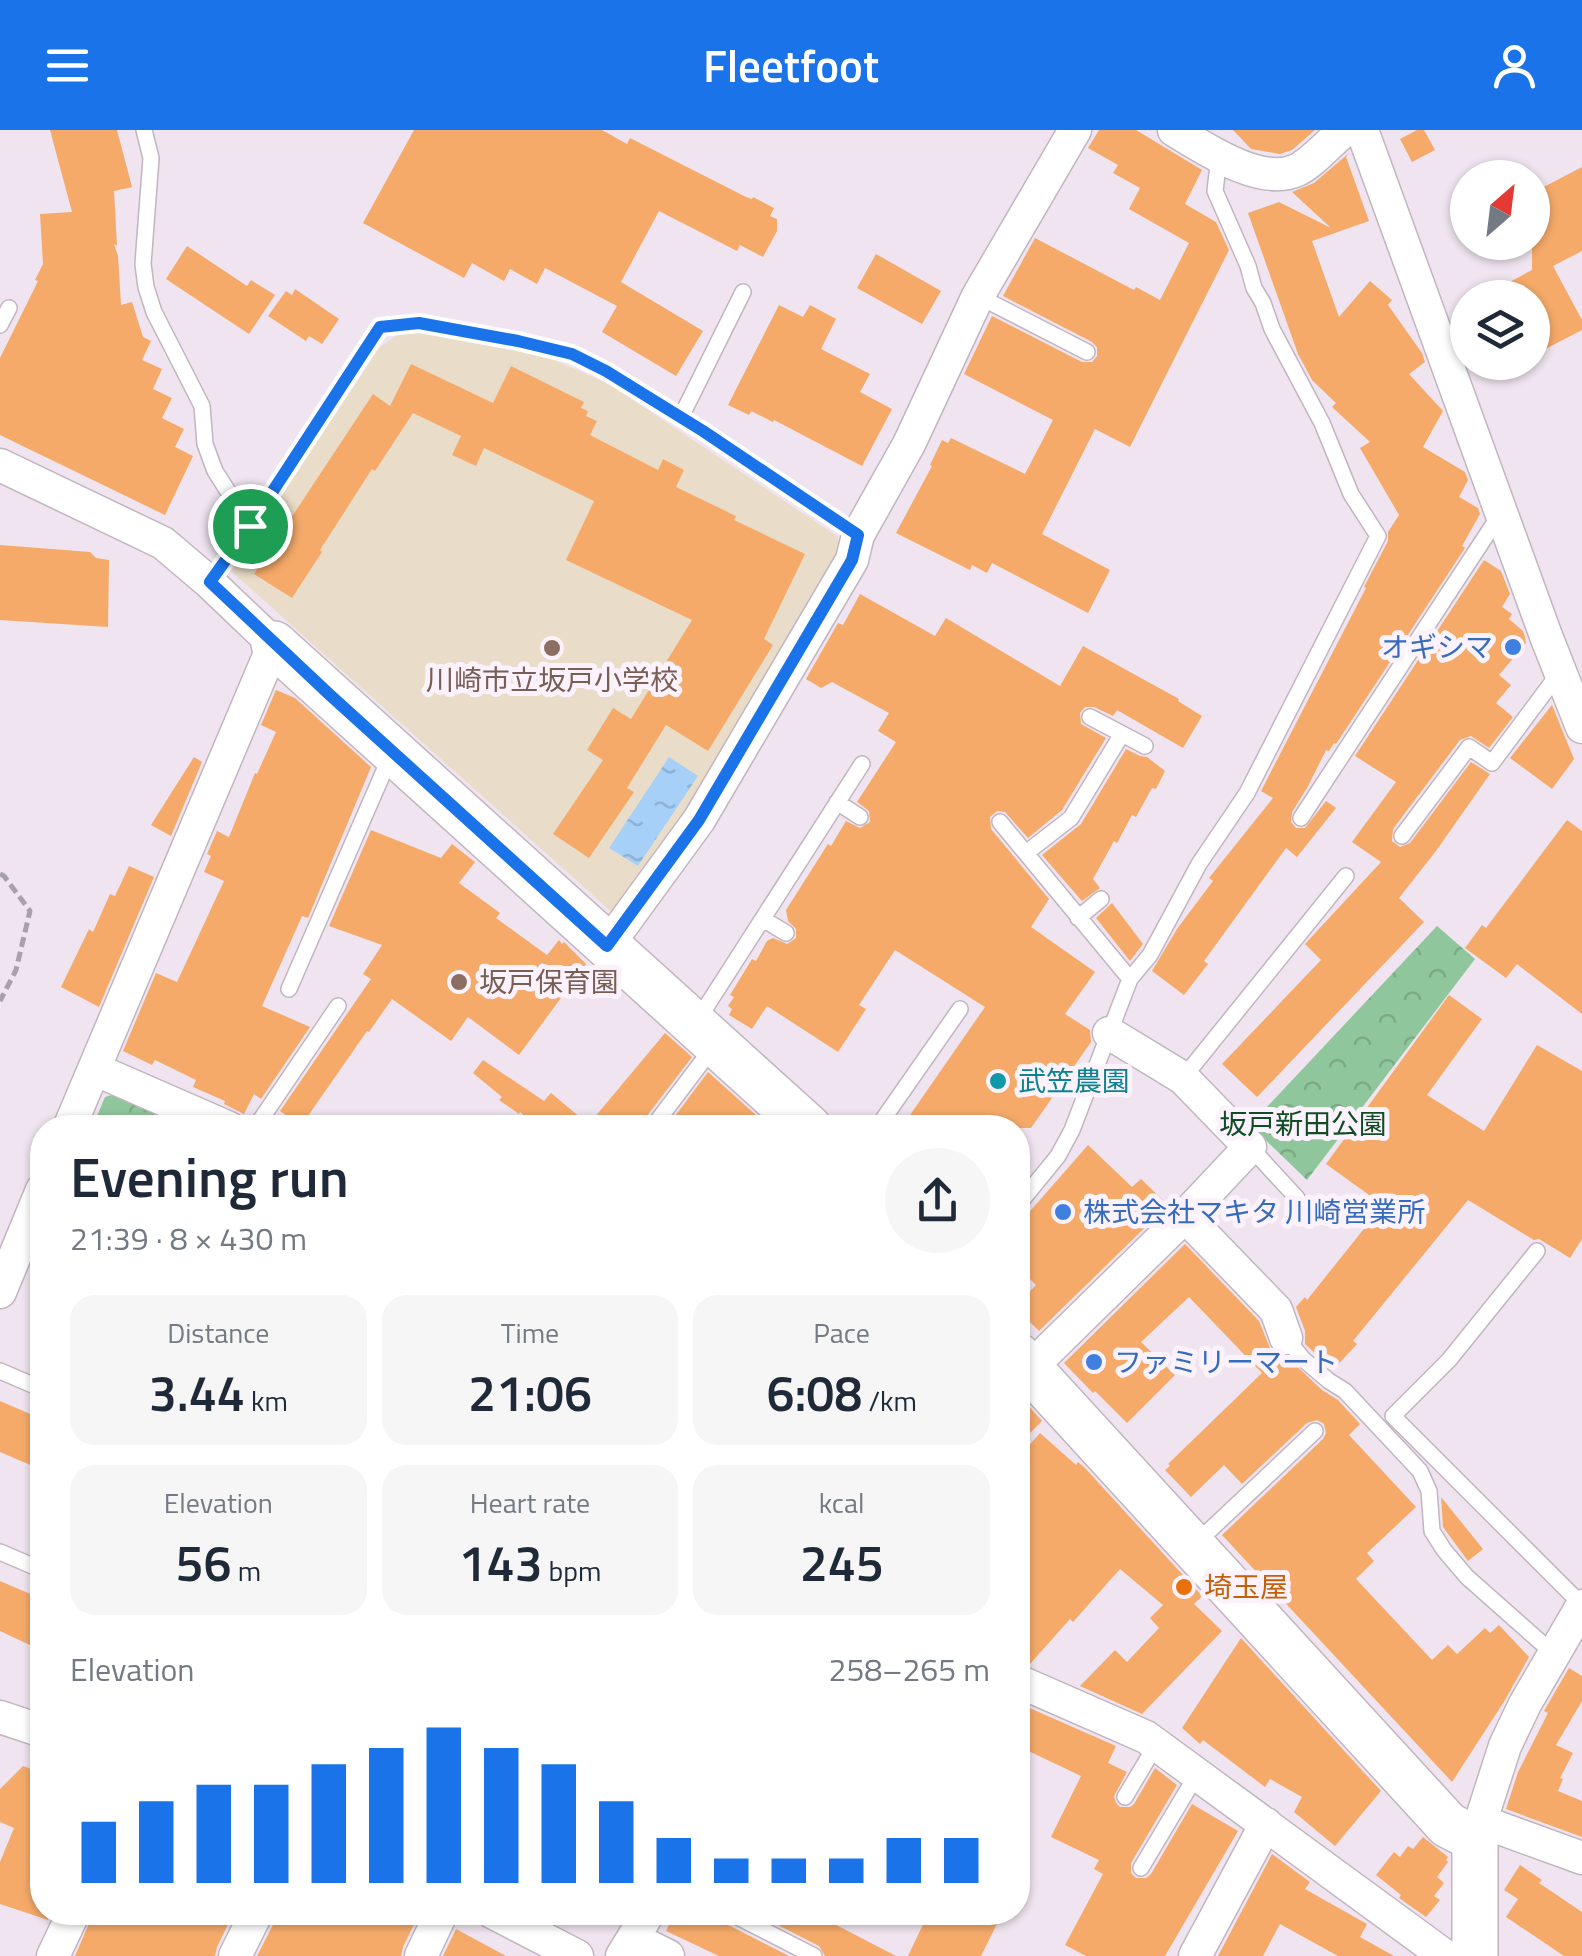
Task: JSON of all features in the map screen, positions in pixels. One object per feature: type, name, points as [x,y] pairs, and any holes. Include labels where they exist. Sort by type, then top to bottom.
[{"type":"street","points":[[607,946],[699,820],[852,560],[858,535],[909,444],[978,296],[1074,130]]},
{"type":"street","points":[[1174,130],[1218,156],[1262,173],[1279,174],[1297,170],[1345,130]]},
{"type":"street","points":[[1362,130],[1582,727]]},
{"type":"street","points":[[0,465],[163,542],[795,1115]]},
{"type":"street","points":[[75,1115],[274,644]]},
{"type":"street","points":[[1030,1354],[1185,1216],[1250,1147],[1183,1078],[1109,1033]]},
{"type":"street","points":[[94,1069],[200,1115]]},
{"type":"street","points":[[1185,1216],[1276,1310],[1286,1338]]},
{"type":"street","points":[[0,1292],[30,1237]]},
{"type":"street","points":[[1030,1372],[1448,1825],[1582,1858]]},
{"type":"street","points":[[1475,1956],[1477,1830],[1505,1746],[1582,1605]]},
{"type":"street","points":[[1030,1686],[1146,1738],[1444,1956]]},
{"type":"street","points":[[0,1716],[30,1720]]},
{"type":"street","points":[[1195,1956],[1266,1824]]},
{"type":"street","points":[[52,1956],[68,1925]]},
{"type":"street","points":[[236,1956],[251,1925]]},
{"type":"street","points":[[421,1956],[436,1925]]},
{"type":"street","points":[[517,1925],[578,1956]]},
{"type":"street","points":[[635,1936],[668,1956]]},
{"type":"lane","points":[[144,130],[151,158],[143,264],[146,287],[154,312],[202,406],[205,444],[215,471],[250,526]]},
{"type":"lane","points":[[1030,1190],[1058,1156],[1072,1130],[1130,979],[1150,955],[1199,864],[1246,793],[1378,536],[1352,494],[1322,423],[1254,288],[1215,190],[1218,156]]},
{"type":"lane","points":[[681,417],[743,292]]},
{"type":"lane","points":[[978,296],[1086,352]]},
{"type":"lane","points":[[0,325],[9,308]]},
{"type":"lane","points":[[210,582],[380,327],[419,323],[572,354],[681,417],[858,535]]},
{"type":"lane","points":[[1301,818],[1501,513]]},
{"type":"lane","points":[[1402,836],[1469,747],[1492,763],[1560,672]]},
{"type":"lane","points":[[1090,717],[1145,746]]},
{"type":"lane","points":[[1026,854],[1071,818],[1122,734]]},
{"type":"lane","points":[[289,989],[392,752]]},
{"type":"lane","points":[[659,1115],[706,1034],[762,919],[862,764]]},
{"type":"lane","points":[[837,802],[860,818]]},
{"type":"lane","points":[[1000,822],[1130,979]]},
{"type":"lane","points":[[1183,1078],[1346,876]]},
{"type":"lane","points":[[1078,918],[1101,899]]},
{"type":"lane","points":[[762,919],[786,934]]},
{"type":"lane","points":[[264,1115],[338,1006]]},
{"type":"lane","points":[[886,1115],[960,1009]]},
{"type":"lane","points":[[1250,1147],[1296,1198]]},
{"type":"lane","points":[[1537,1251],[1449,1360],[1392,1416],[1582,1605]]},
{"type":"lane","points":[[1286,1338],[1304,1360],[1346,1390],[1420,1471],[1429,1491],[1432,1530],[1456,1564],[1506,1614],[1554,1654]]},
{"type":"lane","points":[[0,1372],[30,1385]]},
{"type":"lane","points":[[1192,1547],[1315,1430]]},
{"type":"lane","points":[[0,1552],[30,1565]]},
{"type":"lane","points":[[1126,1797],[1156,1745]]},
{"type":"lane","points":[[1141,1868],[1196,1776]]},
{"type":"lane","points":[[753,1925],[814,1956]]},
{"type":"path","points":[[0,874],[30,912],[16,970],[0,1001]]},
{"type":"shaded area","name":"川崎市立坂戸小学校","points":[[424,331],[541,354],[609,384],[837,536],[844,555],[699,798],[615,915],[231,571],[380,347],[402,332]]},
{"type":"green space","name":"坂戸新田公園","points":[[1437,926],[1475,959],[1307,1180],[1250,1125]]},
{"type":"green space","points":[[118,1093],[167,1115],[97,1115],[105,1097]]},
{"type":"water","points":[[669,757],[698,776],[638,866],[609,848]]},
{"type":"building","points":[[50,130],[117,130],[132,187],[114,191],[117,246],[114,244],[121,305],[132,302],[143,337],[151,341],[142,360],[162,369],[153,389],[172,398],[162,418],[184,429],[175,447],[193,456],[165,515],[0,435],[0,358],[43,264],[40,214],[72,212]]},
{"type":"building","points":[[414,130],[602,130],[627,144],[630,138],[774,208],[770,216],[777,219],[777,231],[763,257],[740,245],[737,251],[659,211],[621,282],[703,331],[676,376],[602,332],[617,306],[545,268],[537,284],[510,269],[504,281],[472,263],[464,278],[363,223]]},
{"type":"building","points":[[1099,130],[1136,130],[1202,170],[1185,204],[1216,222],[1229,250],[1130,447],[1095,429],[1042,534],[1110,570],[1088,613],[992,563],[987,573],[972,565],[970,570],[896,533],[942,440],[948,443],[951,438],[1025,474],[1053,420],[964,374],[992,316],[1082,362],[1092,362],[1097,356],[1097,347],[1092,342],[1003,296],[1035,238],[1160,300],[1189,243],[1129,209],[1140,188],[1113,173],[1118,165],[1088,148]]},
{"type":"building","points":[[1233,130],[1315,130],[1292,150],[1280,154],[1251,149]]},
{"type":"building","points":[[1424,130],[1435,150],[1412,162],[1400,139]]},
{"type":"building","points":[[1349,153],[1346,157],[1369,221],[1312,241],[1339,317],[1370,281],[1392,300],[1388,305],[1425,362],[1409,374],[1443,411],[1423,447],[1465,472],[1468,480],[1459,497],[1478,508],[1480,514],[1462,546],[1465,548],[1336,744],[1326,750],[1292,812],[1291,822],[1296,828],[1305,828],[1326,801],[1336,808],[1297,857],[1286,848],[1184,995],[1152,971],[1213,881],[1209,878],[1273,798],[1261,791],[1366,588],[1388,541],[1388,532],[1399,515],[1360,448],[1370,442],[1332,407],[1336,403],[1312,380],[1298,354],[1248,213],[1279,202],[1331,228],[1292,192],[1314,183]]},
{"type":"building","points":[[1582,167],[1582,251],[1553,266],[1582,320],[1582,330],[1550,347],[1550,280],[1513,280],[1532,270],[1532,260],[1550,260],[1550,184]]},
{"type":"building","points":[[187,246],[247,286],[251,280],[275,295],[249,334],[166,279]]},
{"type":"building","points":[[876,254],[941,291],[922,324],[857,288]]},
{"type":"building","points":[[295,289],[339,319],[322,344],[309,336],[306,341],[268,316],[286,291],[292,295]]},
{"type":"building","points":[[779,305],[803,317],[810,305],[836,319],[821,349],[870,374],[860,392],[892,409],[862,466],[774,420],[728,405]]},
{"type":"building","points":[[411,364],[493,403],[511,366],[584,402],[581,408],[588,411],[586,416],[597,421],[590,435],[658,470],[663,459],[684,470],[676,487],[805,554],[764,639],[773,645],[708,751],[666,725],[627,788],[634,792],[589,858],[553,834],[603,760],[587,750],[613,708],[631,719],[692,620],[566,560],[594,501],[484,448],[476,466],[452,455],[461,436],[413,413],[375,471],[372,469],[292,598],[254,574],[373,394],[390,406]]},
{"type":"building","points":[[0,545],[90,552],[96,558],[109,560],[108,627],[0,620]]},
{"type":"building","points":[[1484,560],[1501,571],[1510,594],[1502,607],[1512,614],[1509,619],[1525,637],[1526,643],[1499,675],[1511,685],[1496,703],[1513,717],[1489,748],[1471,736],[1460,740],[1393,829],[1392,841],[1400,847],[1410,843],[1471,762],[1490,774],[1399,898],[1424,922],[1257,1097],[1222,1064],[1321,960],[1305,944],[1381,862],[1352,842],[1396,782],[1355,756]]},
{"type":"building","points":[[860,594],[935,636],[946,618],[1060,686],[1083,646],[1202,716],[1183,748],[1117,710],[1113,716],[1085,707],[1080,713],[1081,724],[1106,738],[1062,810],[1028,838],[1005,812],[997,811],[990,817],[991,829],[1049,899],[1031,927],[1095,972],[1065,1014],[1090,1030],[1091,1042],[1031,1128],[1030,1115],[910,1115],[985,1007],[895,950],[859,1005],[866,1009],[838,1052],[767,1006],[752,1029],[729,1015],[732,1009],[728,1006],[734,997],[730,995],[767,941],[773,938],[787,944],[796,938],[796,929],[788,921],[786,910],[828,844],[831,846],[846,821],[860,828],[870,822],[869,811],[857,802],[896,742],[878,731],[889,713],[832,682],[821,688],[806,679],[838,623],[843,625]]},
{"type":"building","points":[[276,690],[295,698],[371,767],[308,918],[302,916],[262,1006],[310,1027],[261,1099],[254,1094],[244,1114],[193,1087],[196,1080],[155,1060],[152,1065],[123,1051],[156,973],[177,982],[224,881],[204,872],[211,856],[207,854],[217,831],[229,837],[276,732],[261,725]]},
{"type":"building","points":[[1552,705],[1574,759],[1552,789],[1510,758]]},
{"type":"building","points":[[1126,749],[1147,757],[1165,771],[1136,817],[1132,815],[1117,843],[1114,841],[1093,879],[1100,888],[1082,901],[1042,855],[1081,824]]},
{"type":"building","points":[[194,757],[202,762],[171,836],[151,825]]},
{"type":"building","points":[[1567,820],[1582,831],[1582,1014],[1517,964],[1506,978],[1465,948],[1482,925],[1486,928]]},
{"type":"building","points":[[371,830],[441,858],[452,844],[475,862],[459,883],[500,913],[496,918],[547,955],[559,940],[586,964],[519,1055],[468,1017],[451,1041],[392,999],[309,1115],[286,1115],[280,1111],[371,979],[363,974],[382,945],[329,926]]},
{"type":"building","points":[[129,866],[154,877],[99,1007],[61,987],[89,929],[93,932],[110,894],[115,896]]},
{"type":"building","points":[[1112,903],[1143,944],[1130,961],[1096,918]]},
{"type":"building","points":[[1449,995],[1482,1019],[1427,1095],[1484,1131],[1537,1045],[1582,1071],[1582,1239],[1570,1258],[1468,1200],[1333,1370],[1305,1344],[1305,1331],[1296,1307],[1305,1297],[1307,1300],[1383,1205],[1326,1164]]},
{"type":"building","points":[[665,1033],[692,1057],[648,1115],[597,1115]]},
{"type":"building","points":[[483,1060],[544,1101],[551,1093],[577,1115],[519,1114],[473,1073]]},
{"type":"building","points":[[708,1072],[756,1115],[676,1115]]},
{"type":"building","points":[[1088,1145],[1132,1187],[1141,1179],[1168,1205],[1039,1331],[1030,1322],[1030,1291],[1036,1285],[1030,1279],[1030,1211]]},
{"type":"building","points":[[1185,1244],[1259,1321],[1272,1353],[1287,1357],[1360,1424],[1349,1435],[1416,1507],[1367,1553],[1374,1561],[1356,1579],[1432,1660],[1448,1645],[1457,1654],[1485,1628],[1490,1633],[1499,1625],[1529,1657],[1452,1782],[1222,1535],[1323,1439],[1324,1424],[1317,1420],[1307,1423],[1242,1484],[1224,1465],[1191,1497],[1165,1470],[1168,1464],[1262,1373],[1189,1297],[1141,1342],[1175,1375],[1127,1423],[1064,1363]]},
{"type":"building","points":[[0,1401],[30,1414],[30,1465],[0,1452]]},
{"type":"building","points":[[1030,1408],[1042,1421],[1030,1433]]},
{"type":"building","points":[[1040,1433],[1076,1465],[1078,1462],[1085,1468],[1202,1596],[1194,1604],[1222,1631],[1142,1714],[1080,1686],[1115,1650],[1127,1662],[1159,1628],[1150,1618],[1163,1605],[1120,1569],[1030,1664],[1030,1444]]},
{"type":"building","points":[[1441,1497],[1483,1549],[1468,1561],[1443,1527]]},
{"type":"building","points":[[0,1581],[30,1594],[30,1645],[0,1631]]},
{"type":"building","points":[[1241,1638],[1381,1791],[1335,1846],[1294,1812],[1302,1797],[1270,1779],[1265,1787],[1182,1728]]},
{"type":"building","points":[[1569,1668],[1582,1676],[1582,1701],[1556,1745],[1573,1753],[1558,1791],[1582,1801],[1582,1837],[1506,1809],[1518,1772],[1548,1713],[1544,1711]]},
{"type":"building","points":[[1030,1708],[1116,1746],[1108,1763],[1127,1772],[1114,1796],[1120,1807],[1134,1804],[1155,1768],[1177,1785],[1131,1863],[1131,1873],[1136,1878],[1151,1874],[1192,1804],[1238,1831],[1165,1956],[1086,1956],[1065,1945],[1103,1874],[1094,1869],[1099,1860],[1051,1837],[1081,1776],[1030,1752]]},
{"type":"building","points":[[23,1766],[30,1769],[30,1914],[0,1904],[0,1862],[14,1828],[0,1822],[0,1789]]},
{"type":"building","points":[[1423,1837],[1448,1857],[1437,1877],[1444,1883],[1434,1896],[1440,1900],[1426,1917],[1376,1875],[1394,1852],[1400,1857],[1408,1846],[1413,1849]]},
{"type":"building","points":[[1272,1854],[1310,1882],[1305,1889],[1367,1924],[1360,1937],[1394,1956],[1338,1956],[1280,1924],[1263,1956],[1218,1956]]},
{"type":"building","points":[[1520,1865],[1582,1912],[1582,1956],[1564,1956],[1506,1917],[1518,1899],[1504,1890]]},
{"type":"building","points":[[88,1925],[228,1925],[215,1956],[75,1956]]},
{"type":"building","points":[[273,1925],[414,1925],[401,1956],[257,1956]]},
{"type":"building","points":[[669,1925],[728,1925],[789,1956],[719,1956],[666,1931]]},
{"type":"building","points":[[778,1925],[836,1925],[896,1956],[825,1956],[819,1946]]},
{"type":"building","points":[[923,1925],[996,1925],[981,1956],[908,1956]]},
{"type":"building","points":[[456,1929],[506,1956],[443,1956]]},
{"type":"place","name":"オギシマ","points":[[1513,647]]},
{"type":"place","name":"川崎市立坂戸小学校","points":[[552,648]]},
{"type":"place","name":"坂戸保育園","points":[[459,982]]},
{"type":"place","name":"武笠農園","points":[[998,1081]]},
{"type":"place","name":"株式会社マキタ 川崎営業所","points":[[1063,1212]]},
{"type":"place","name":"ファミリーマート","points":[[1094,1362]]},
{"type":"place","name":"埼玉屋","points":[[1184,1587]]},
{"type":"route","points":[[419,323],[572,354],[703,431],[858,535],[852,560],[699,820],[607,946],[210,582],[250,526],[380,327],[419,323]]}]
